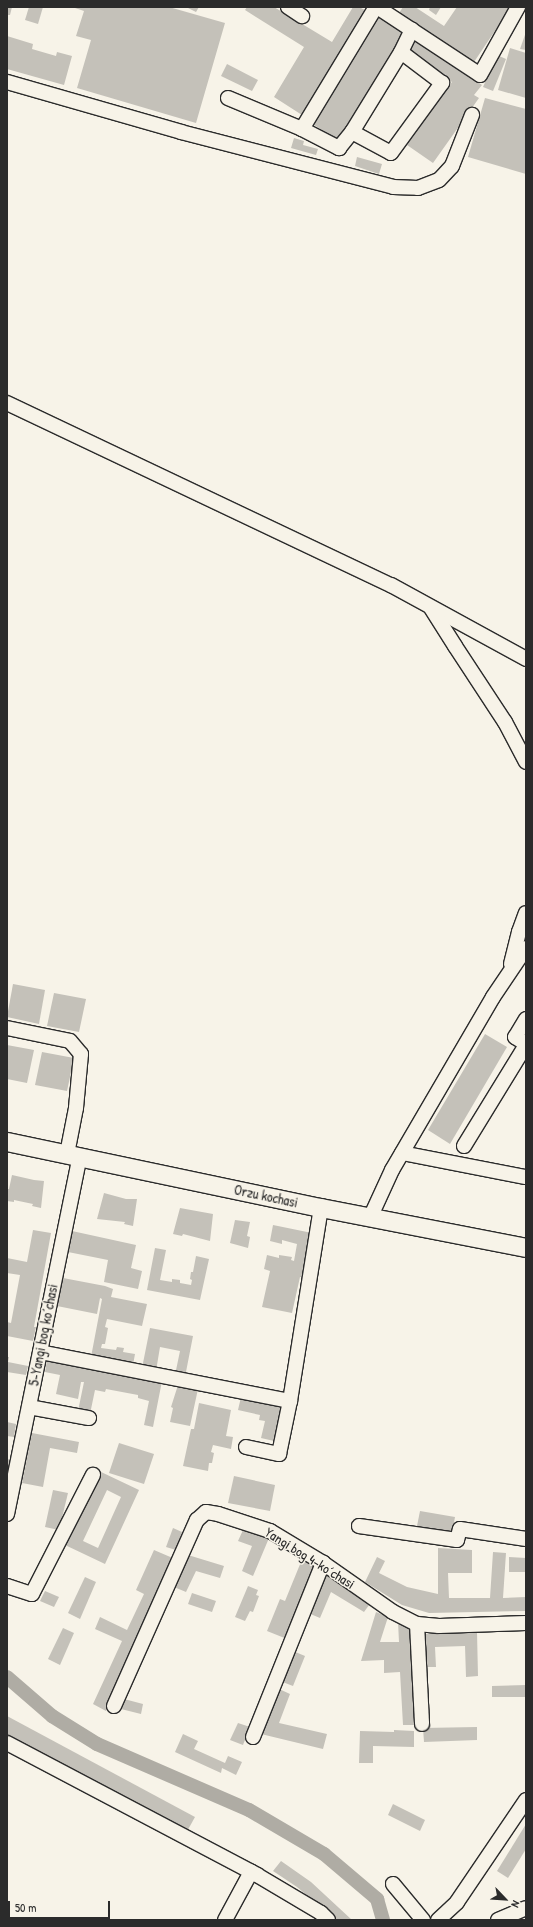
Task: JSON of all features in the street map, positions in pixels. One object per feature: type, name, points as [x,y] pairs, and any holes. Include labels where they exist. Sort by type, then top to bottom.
[{"type":"main road","name":"Orzu kochasi","points":[[7,1142],[321,1208],[526,1248]]},
{"type":"street","points":[[288,7],[302,16]]},
{"type":"street","points":[[302,128],[383,8],[480,75],[518,7]]},
{"type":"street","points":[[228,98],[302,128],[339,148],[352,132],[401,52],[412,29]]},
{"type":"street","points":[[352,132],[391,153],[442,83],[401,52]]},
{"type":"street","points":[[7,82],[181,132],[394,187],[418,188],[439,180],[452,166],[472,115]]},
{"type":"street","points":[[7,403],[391,585],[526,659]]},
{"type":"street","points":[[431,607],[505,722],[526,762]]},
{"type":"street","points":[[509,974],[519,932],[526,913]]},
{"type":"street","points":[[370,1218],[402,1153],[493,997],[526,948]]},
{"type":"street","points":[[464,1146],[526,1044],[515,1037],[526,1019]]},
{"type":"street","name":"5-Yangi bog koʼchasi","points":[[7,1028],[70,1041],[81,1054],[73,1155],[40,1352],[7,1514]]},
{"type":"street","points":[[402,1153],[526,1177]]},
{"type":"street","points":[[246,1448],[279,1454],[290,1401],[321,1208]]},
{"type":"street","points":[[40,1352],[290,1401]]},
{"type":"street","points":[[29,1407],[90,1418]]},
{"type":"street","points":[[7,1586],[32,1594],[93,1475]]},
{"type":"street","name":"Yangi bog 4-koʼchasi","points":[[114,1706],[197,1520],[206,1512],[218,1514],[270,1531],[323,1563],[392,1612],[417,1624],[439,1626],[526,1624]]},
{"type":"street","points":[[359,1526],[457,1540],[460,1529],[526,1540]]},
{"type":"street","points":[[253,1737],[323,1563]]},
{"type":"street","points":[[417,1624],[422,1724]]},
{"type":"street","points":[[7,1743],[251,1872],[321,1913],[328,1920]]},
{"type":"street","points":[[438,1920],[457,1902],[526,1800]]},
{"type":"street","points":[[224,1920],[251,1872]]},
{"type":"street","points":[[393,1884],[423,1920]]},
{"type":"street","points":[[498,1920],[526,1908]]},
{"type":"building","points":[[7,7],[12,7],[10,15],[7,15]]},
{"type":"building","points":[[29,7],[43,7],[38,24],[25,20]]},
{"type":"building","points":[[72,7],[169,7],[225,23],[196,123],[77,88],[91,40],[76,36],[84,11]]},
{"type":"building","points":[[186,7],[199,7],[196,12]]},
{"type":"building","points":[[247,7],[274,7],[332,42],[353,7],[359,7],[365,10],[302,115],[274,97],[304,47],[245,10]]},
{"type":"building","points":[[403,7],[415,7],[444,26],[457,7],[511,7],[474,62],[399,13]]},
{"type":"building","points":[[430,7],[441,7],[436,15],[429,10]]},
{"type":"building","points":[[380,16],[405,31],[338,140],[314,125]]},
{"type":"building","points":[[526,32],[526,50],[520,49]]},
{"type":"building","points":[[412,35],[482,85],[474,95],[479,98],[433,163],[407,145],[452,82],[404,48]]},
{"type":"building","points":[[7,36],[33,44],[32,49],[56,56],[57,52],[72,56],[64,85],[7,69]]},
{"type":"building","points":[[510,48],[526,53],[526,98],[498,90]]},
{"type":"building","points":[[497,55],[506,59],[493,91],[483,87]]},
{"type":"building","points":[[227,64],[258,80],[252,91],[221,76]]},
{"type":"building","points":[[485,98],[526,109],[526,174],[468,157]]},
{"type":"building","points":[[294,138],[304,141],[303,145],[318,149],[316,155],[291,148]]},
{"type":"building","points":[[357,157],[382,164],[379,174],[355,166]]},
{"type":"building","points":[[13,984],[45,990],[39,1024],[7,1017]]},
{"type":"building","points":[[54,993],[86,999],[79,1032],[47,1026]]},
{"type":"building","points":[[485,1034],[507,1047],[450,1144],[428,1130]]},
{"type":"building","points":[[7,1045],[34,1050],[27,1083],[7,1079]]},
{"type":"building","points":[[42,1052],[74,1058],[67,1091],[35,1085]]},
{"type":"building","points":[[12,1175],[44,1181],[41,1208],[32,1206],[33,1204],[14,1200],[14,1202],[7,1201],[7,1189],[9,1189]]},
{"type":"building","points":[[104,1193],[126,1199],[137,1199],[133,1226],[124,1224],[125,1222],[97,1219]]},
{"type":"building","points":[[180,1208],[213,1214],[210,1241],[183,1234],[182,1236],[173,1234]]},
{"type":"building","points":[[235,1220],[250,1222],[247,1236],[250,1237],[248,1248],[230,1243]]},
{"type":"building","points":[[273,1225],[312,1233],[303,1277],[300,1277],[292,1313],[262,1307],[270,1271],[264,1269],[267,1255],[279,1258],[279,1255],[292,1257],[291,1260],[294,1261],[297,1244],[282,1240],[282,1244],[270,1241]]},
{"type":"building","points":[[33,1230],[51,1233],[34,1327],[36,1327],[33,1341],[7,1336],[7,1322],[11,1323],[20,1275],[7,1273],[7,1258],[27,1262]]},
{"type":"building","points":[[72,1231],[136,1245],[131,1268],[142,1271],[138,1289],[104,1282],[108,1260],[68,1252]]},
{"type":"building","points":[[155,1248],[166,1250],[160,1280],[172,1282],[172,1279],[180,1280],[180,1283],[191,1285],[191,1272],[193,1272],[196,1256],[209,1259],[200,1300],[147,1290]]},
{"type":"building","points":[[63,1278],[105,1286],[113,1289],[111,1297],[147,1304],[142,1326],[107,1319],[105,1327],[108,1328],[105,1344],[102,1344],[101,1348],[116,1350],[117,1347],[124,1348],[123,1352],[135,1354],[133,1365],[91,1357],[102,1299],[100,1298],[97,1314],[57,1306]]},
{"type":"building","points":[[150,1328],[193,1336],[185,1377],[175,1375],[180,1351],[160,1347],[156,1371],[142,1368]]},
{"type":"building","points":[[7,1357],[9,1357],[8,1362],[28,1366],[26,1375],[7,1372]]},
{"type":"building","points":[[47,1360],[162,1381],[153,1427],[144,1425],[149,1401],[138,1398],[138,1395],[106,1389],[105,1392],[95,1390],[90,1414],[78,1411],[84,1382],[81,1382],[78,1399],[56,1394],[60,1375],[45,1372]]},
{"type":"building","points":[[178,1385],[198,1389],[190,1426],[170,1422],[173,1408],[171,1407]]},
{"type":"building","points":[[241,1397],[281,1405],[274,1441],[261,1438],[265,1421],[259,1420],[260,1415],[238,1410]]},
{"type":"building","points":[[199,1403],[231,1410],[226,1436],[233,1437],[231,1449],[213,1445],[211,1452],[214,1453],[212,1463],[209,1463],[208,1471],[183,1466],[191,1429],[194,1429]]},
{"type":"building","points":[[7,1422],[16,1424],[14,1437],[7,1436]]},
{"type":"building","points":[[32,1433],[79,1442],[77,1453],[50,1448],[43,1487],[22,1483]]},
{"type":"building","points":[[119,1443],[154,1454],[144,1484],[109,1473]]},
{"type":"building","points":[[7,1459],[11,1460],[8,1474],[7,1474]]},
{"type":"building","points":[[99,1471],[139,1490],[105,1564],[65,1545]],"holes":[[[107,1490],[121,1497],[98,1548],[83,1541]]]},
{"type":"building","points":[[234,1476],[275,1485],[270,1511],[228,1503]]},
{"type":"building","points":[[53,1490],[68,1493],[59,1530],[45,1527]]},
{"type":"building","points":[[420,1511],[455,1517],[452,1533],[417,1526]]},
{"type":"building","points":[[173,1528],[182,1532],[176,1550],[166,1547]]},
{"type":"building","points":[[243,1530],[269,1538],[253,1576],[242,1571],[252,1546],[238,1541]]},
{"type":"building","points":[[438,1548],[472,1550],[472,1573],[448,1573],[449,1598],[490,1598],[493,1552],[506,1553],[503,1598],[526,1597],[526,1611],[429,1613],[402,1605],[365,1582],[377,1557],[385,1561],[379,1573],[407,1587],[438,1594]]},
{"type":"building","points":[[154,1550],[175,1559],[106,1711],[93,1704],[122,1641],[95,1629],[100,1617],[127,1630],[144,1594],[136,1590]]},
{"type":"building","points":[[188,1555],[224,1566],[220,1578],[196,1571],[186,1592],[174,1587]]},
{"type":"building","points":[[303,1557],[316,1566],[287,1639],[267,1631],[280,1599],[285,1601]]},
{"type":"building","points":[[509,1557],[526,1558],[526,1572],[509,1572]]},
{"type":"building","points":[[325,1572],[372,1601],[364,1612],[331,1592],[320,1618],[308,1613]]},
{"type":"building","points":[[85,1577],[96,1582],[80,1619],[68,1613]]},
{"type":"building","points":[[248,1586],[258,1590],[256,1595],[259,1596],[253,1612],[250,1611],[245,1621],[235,1617]]},
{"type":"building","points":[[45,1591],[59,1597],[54,1607],[40,1601]]},
{"type":"building","points":[[192,1593],[216,1601],[212,1612],[188,1604]]},
{"type":"building","points":[[376,1612],[388,1617],[380,1642],[399,1642],[398,1622],[411,1627],[416,1725],[403,1725],[400,1672],[384,1673],[384,1660],[361,1661]]},
{"type":"building","points":[[63,1628],[74,1633],[60,1665],[48,1659]]},
{"type":"building","points":[[477,1632],[478,1676],[466,1677],[465,1646],[435,1647],[436,1667],[423,1667],[423,1634]]},
{"type":"building","points":[[293,1651],[305,1656],[293,1686],[280,1681]]},
{"type":"building","points":[[526,1685],[526,1697],[492,1697],[492,1686]]},
{"type":"building","points":[[277,1688],[290,1694],[279,1723],[327,1734],[323,1749],[261,1734]]},
{"type":"building","points":[[124,1699],[143,1704],[141,1714],[121,1709]]},
{"type":"building","points":[[7,1716],[195,1817],[185,1835],[7,1739]]},
{"type":"building","points":[[238,1723],[250,1727],[243,1745],[230,1740]]},
{"type":"building","points":[[477,1727],[477,1740],[424,1742],[423,1728]]},
{"type":"building","points":[[394,1730],[414,1731],[414,1747],[373,1746],[373,1763],[359,1763],[360,1731],[394,1732]]},
{"type":"building","points":[[183,1734],[198,1741],[194,1749],[225,1763],[228,1756],[242,1762],[236,1775],[222,1768],[221,1773],[175,1752]]},
{"type":"building","points":[[393,1804],[425,1820],[420,1831],[388,1815]]},
{"type":"building","points":[[526,1824],[526,1849],[508,1878],[497,1871]]},
{"type":"building","points":[[281,1861],[311,1882],[352,1920],[336,1920],[297,1887],[273,1871]]},
{"type":"waterway","points":[[7,1677],[52,1716],[97,1744],[249,1810],[324,1854],[377,1899],[383,1920]]}]
